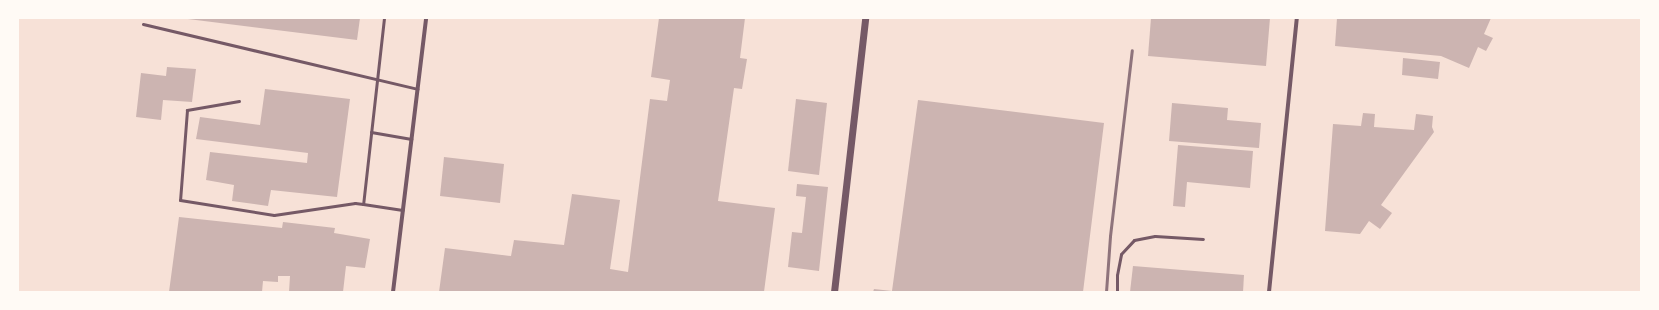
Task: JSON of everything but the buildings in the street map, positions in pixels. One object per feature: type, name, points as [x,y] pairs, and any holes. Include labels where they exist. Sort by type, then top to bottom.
[{"type":"street","points":[[393,292],[426,18]]},
{"type":"street","points":[[834,292],[865,18]]},
{"type":"street","points":[[1269,292],[1297,18]]},
{"type":"lane","points":[[362,204],[378,79],[384,18]]},
{"type":"lane","points":[[143,24],[417,89]]},
{"type":"lane","points":[[239,101],[188,110],[180,200],[274,215],[355,203],[403,210]]},
{"type":"lane","points":[[371,132],[411,138]]},
{"type":"lane","points":[[1118,292],[1117,275],[1121,254],[1134,240],[1155,236],[1203,239]]},
{"type":"railway","points":[[1106,292],[1110,236],[1132,50]]}]
